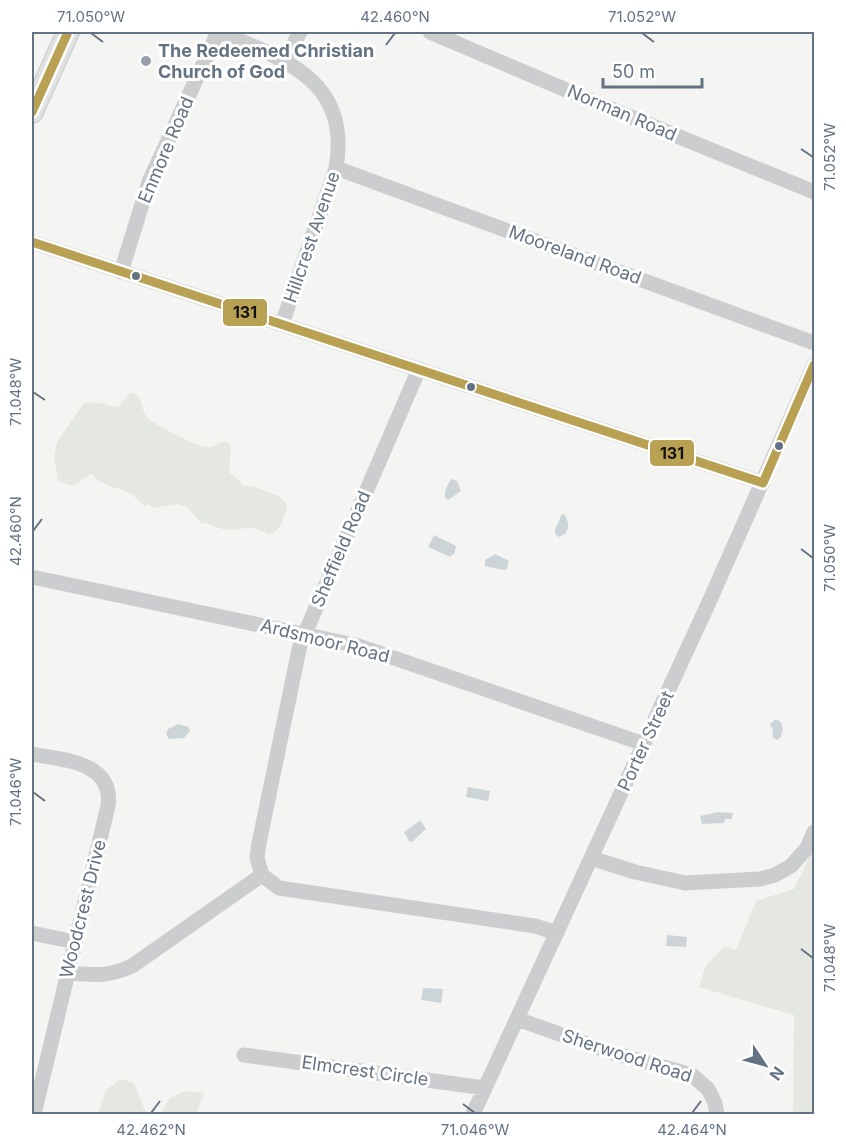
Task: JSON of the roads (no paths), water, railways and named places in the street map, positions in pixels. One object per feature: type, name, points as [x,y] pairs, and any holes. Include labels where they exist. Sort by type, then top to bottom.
[{"type":"main road","points":[[32,112],[68,32]]},
{"type":"street","name":"Hillcrest Avenue","points":[[219,32],[285,60],[309,77],[322,92],[331,109],[338,138],[336,168],[282,324]]},
{"type":"street","name":"Enmore Road","points":[[121,272],[149,182],[219,32]]},
{"type":"street","points":[[285,60],[300,32]]},
{"type":"street","name":"Norman Road","points":[[430,32],[814,192]]},
{"type":"street","name":"Mooreland Road","points":[[336,168],[814,343]]},
{"type":"street","points":[[32,242],[764,483]]},
{"type":"street","name":"Porter Street","points":[[473,1114],[764,483],[814,365]]},
{"type":"street","name":"Sheffield Road","points":[[262,875],[257,858],[258,843],[296,660],[304,634],[419,369]]},
{"type":"street","points":[[800,399],[814,406]]},
{"type":"street","name":"Ardsmoor Road","points":[[32,577],[372,650],[644,744]]},
{"type":"street","name":"Woodcrest Drive","points":[[32,754],[86,767],[105,781],[108,788],[108,806],[33,1112]]},
{"type":"street","points":[[591,858],[635,873],[686,883],[702,884],[760,879],[775,875],[791,866],[807,848],[814,832]]},
{"type":"street","points":[[68,973],[102,976],[132,966],[262,875],[279,888],[536,927],[557,933]]},
{"type":"street","points":[[32,933],[75,942]]},
{"type":"street","name":"Sherwood Road","points":[[517,1019],[613,1053],[692,1075],[708,1089],[717,1114]]},
{"type":"street","name":"Elmcrest Circle","points":[[244,1055],[485,1088]]},
{"type":"place","name":"The Redeemed Christian Church of God","points":[[146,61]]}]
